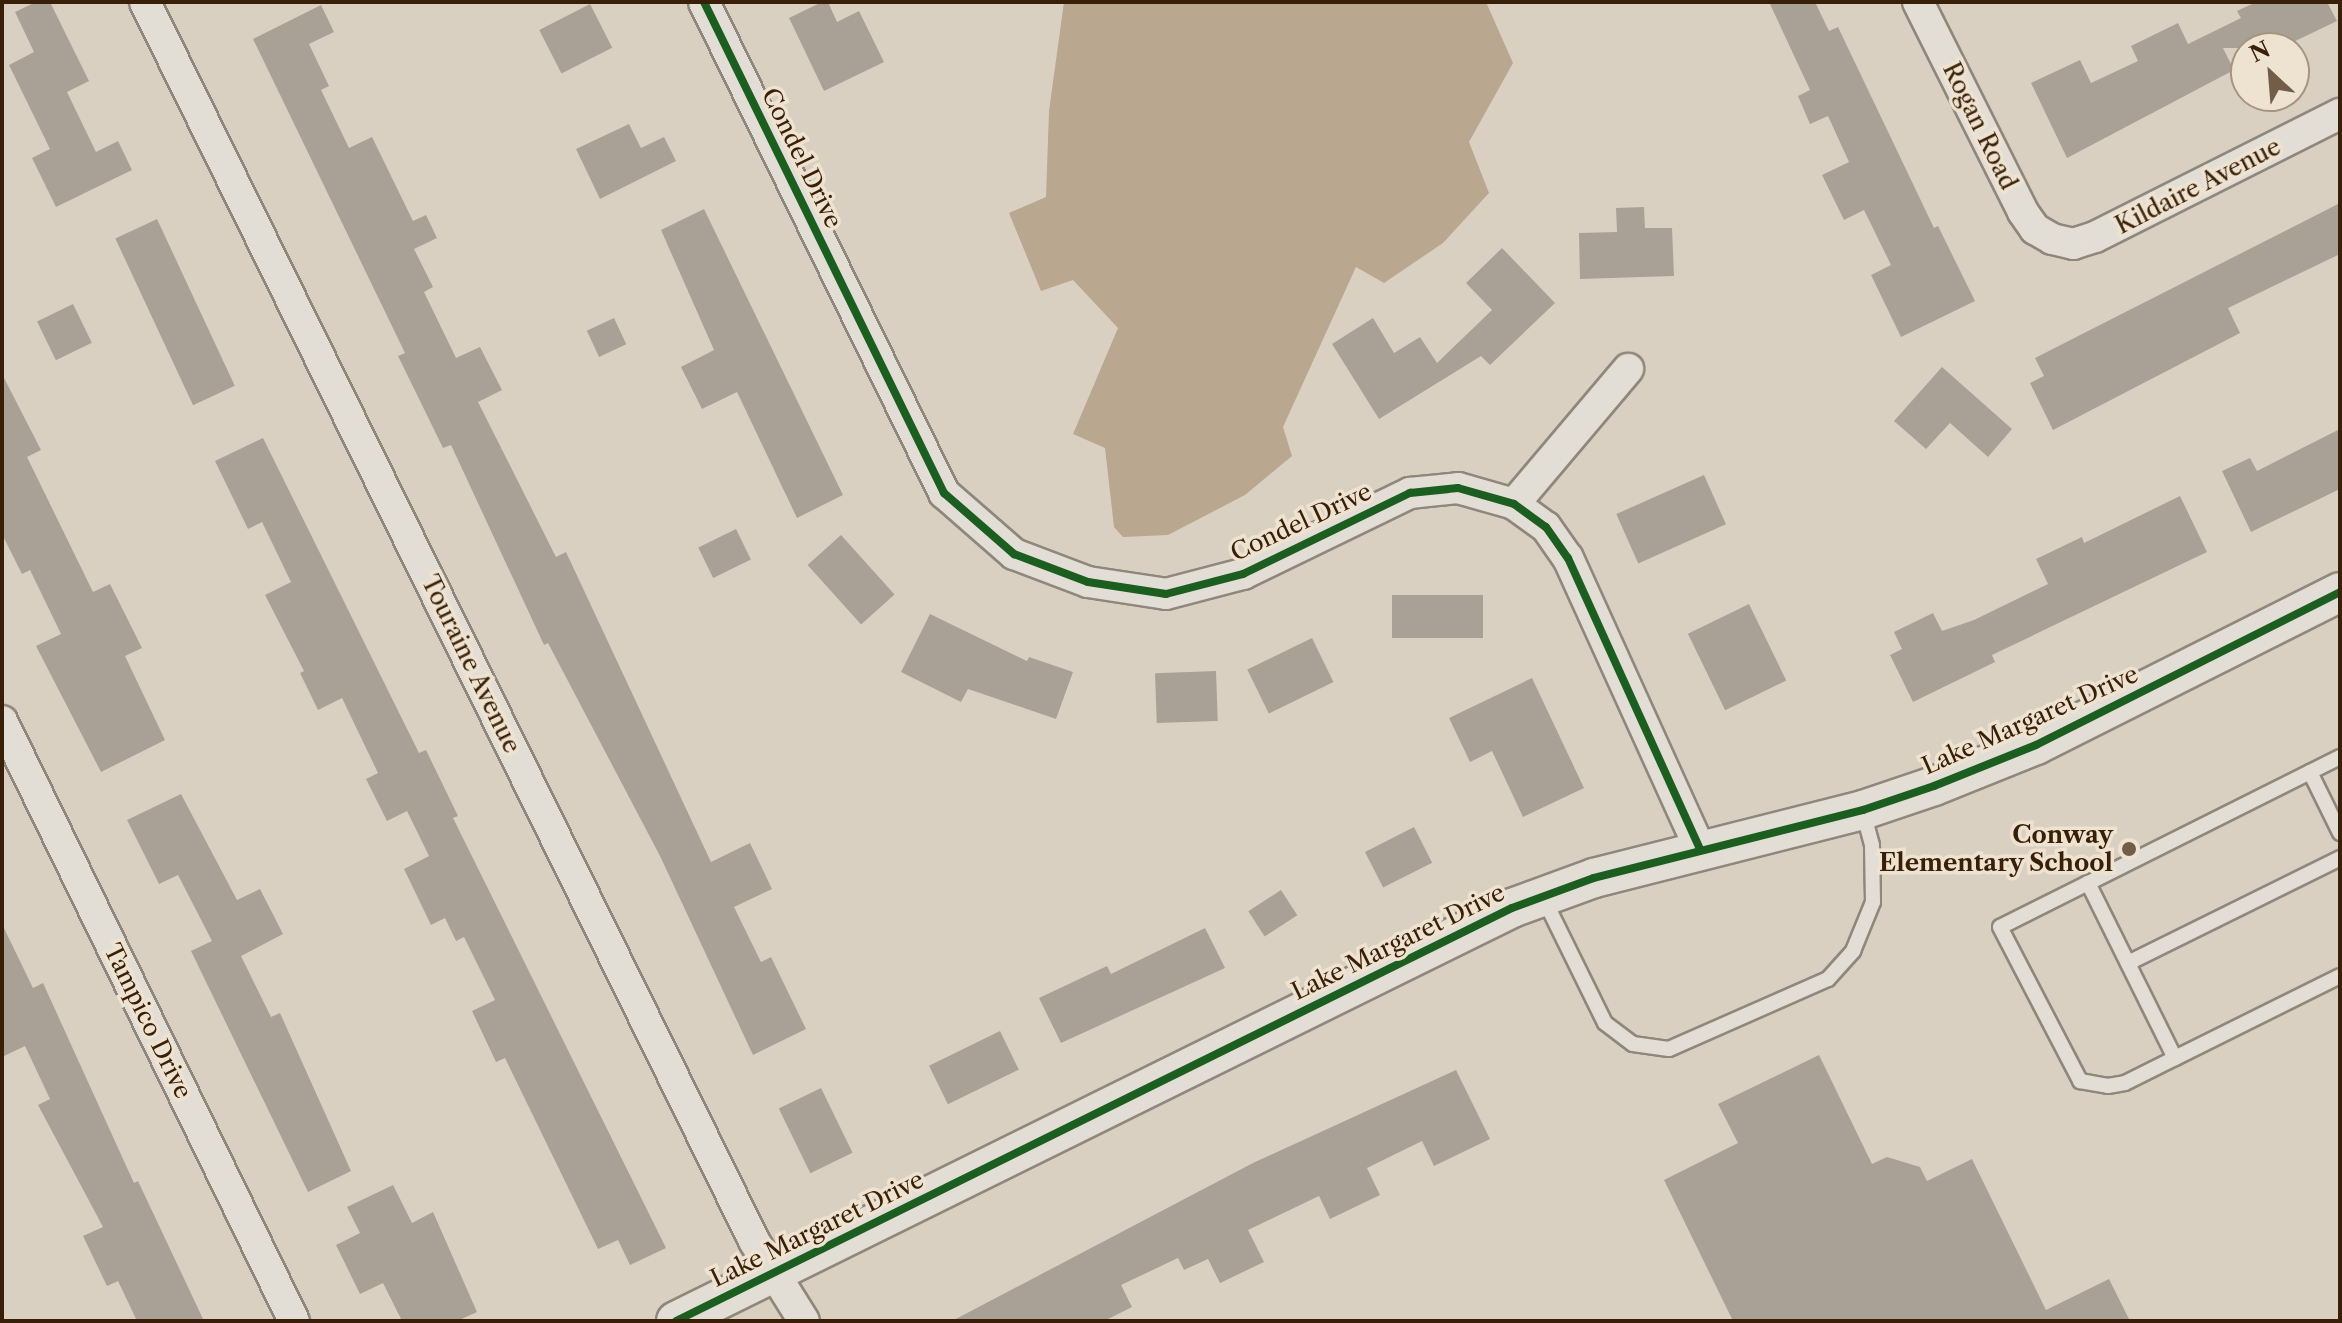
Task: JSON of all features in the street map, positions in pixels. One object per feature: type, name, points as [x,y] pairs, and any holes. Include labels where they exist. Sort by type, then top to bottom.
[{"type":"street","name":"Touraine Avenue","points":[[145,2],[754,1241],[804,1321]]},
{"type":"street","name":"Condel Drive","points":[[704,2],[944,493],[1014,554],[1088,582],[1166,594],[1243,574],[1410,493],[1458,488],[1514,504],[1546,527],[1568,558],[1700,849]]},
{"type":"street","name":"Rogan Road","points":[[1918,2],[2023,212],[2035,229],[2052,239]]},
{"type":"street","name":"Kildaire Avenue","points":[[2052,239],[2073,244],[2095,237],[2340,114]]},
{"type":"street","points":[[1514,504],[1628,369]]},
{"type":"street","name":"Lake Margaret Drive","points":[[676,1321],[1430,946],[1543,897],[1700,849],[1863,810],[2036,745],[2338,597]]},
{"type":"street","name":"Tampico Drive","points":[[2,721],[294,1321]]},
{"type":"lane","points":[[2340,757],[2000,927],[2080,1081],[2108,1086],[2125,1083],[2340,976]]},
{"type":"lane","points":[[2310,772],[2340,833]]},
{"type":"lane","points":[[1543,897],[1605,1023],[1633,1044],[1669,1049],[1828,979],[1853,951],[1873,902],[1872,845],[1863,810]]},
{"type":"lane","points":[[2128,963],[2340,858]]},
{"type":"lane","points":[[2088,883],[2175,1058]]},
{"type":"shaded area","points":[[1064,2],[1486,2],[1513,63],[1469,142],[1489,193],[1443,243],[1384,283],[1356,267],[1283,427],[1292,456],[1245,495],[1168,535],[1123,537],[1114,527],[1105,448],[1073,434],[1118,328],[1073,280],[1041,291],[1009,213],[1046,197],[1049,111]]},
{"type":"building","points":[[36,2],[50,2],[89,81],[67,92],[96,152],[118,141],[132,170],[56,207],[32,158],[50,149],[9,65],[34,52],[15,12]]},
{"type":"building","points":[[828,2],[837,22],[859,11],[884,62],[824,91],[789,18]]},
{"type":"building","points":[[1769,2],[1815,2],[1829,31],[1838,27],[1934,228],[1938,226],[1975,301],[1901,337],[1871,275],[1891,265],[1864,210],[1844,220],[1822,175],[1849,162],[1828,116],[1810,124],[1798,96],[1810,90]]},
{"type":"building","points":[[2256,2],[2327,2],[2337,21],[2310,34],[2230,32],[2230,48],[2223,48],[2230,62],[2230,72],[2067,158],[2031,83],[2080,60],[2091,83],[2138,61],[2131,46],[2178,23],[2188,44],[2241,18],[2237,11]]},
{"type":"building","points":[[590,4],[612,48],[561,74],[539,30]]},
{"type":"building","points":[[321,5],[334,32],[309,44],[329,86],[321,90],[349,148],[372,137],[413,221],[426,215],[437,238],[414,249],[433,287],[424,292],[456,358],[480,347],[502,390],[478,402],[556,557],[566,552],[711,862],[750,843],[772,889],[734,907],[761,962],[771,957],[806,1029],[753,1055],[660,856],[548,643],[544,645],[451,445],[443,448],[398,356],[405,353],[253,39]]},
{"type":"building","points":[[629,124],[641,148],[664,137],[676,161],[600,199],[576,149]]},
{"type":"building","points":[[2340,203],[2340,254],[2228,308],[2240,333],[2053,430],[2030,383],[2044,376],[2035,358]]},
{"type":"building","points":[[1644,207],[1645,228],[1672,228],[1674,276],[1580,279],[1579,233],[1617,232],[1616,208]]},
{"type":"building","points":[[704,209],[843,495],[797,518],[737,392],[702,409],[681,367],[714,350],[661,230]]},
{"type":"building","points":[[157,219],[235,386],[193,405],[115,238]]},
{"type":"building","points":[[1502,248],[1555,303],[1490,365],[1481,356],[1379,419],[1332,344],[1373,318],[1394,353],[1420,337],[1437,363],[1492,310],[1466,283]]},
{"type":"building","points":[[73,304],[92,343],[56,360],[37,322]]},
{"type":"building","points":[[614,318],[626,344],[599,357],[587,331]]},
{"type":"building","points":[[1942,367],[2012,429],[1988,457],[1950,423],[1926,449],[1894,421]]},
{"type":"building","points":[[2,374],[41,450],[27,457],[93,592],[110,584],[142,648],[125,656],[165,740],[101,772],[36,646],[61,634],[30,570],[22,574],[2,534]]},
{"type":"building","points":[[2340,429],[2340,489],[2251,532],[2222,471],[2250,458],[2257,471]]},
{"type":"building","points":[[263,438],[419,753],[426,750],[458,816],[453,818],[666,1248],[630,1265],[618,1240],[598,1249],[505,1058],[496,1062],[472,1011],[495,1000],[464,937],[456,941],[445,918],[431,925],[404,869],[429,856],[407,811],[387,821],[366,779],[378,773],[342,698],[318,710],[300,673],[304,671],[265,595],[291,582],[262,522],[248,529],[215,461]]},
{"type":"building","points":[[1704,475],[1726,524],[1638,563],[1616,514]]},
{"type":"building","points":[[2180,496],[2207,552],[1992,655],[1995,662],[1913,702],[1890,655],[1902,649],[1894,632],[1933,613],[1942,631],[1974,620],[2048,584],[2036,559],[2082,537],[2084,543]]},
{"type":"building","points":[[736,529],[751,560],[713,578],[698,547]]},
{"type":"building","points":[[841,535],[895,594],[861,625],[808,565]]},
{"type":"building","points":[[1392,595],[1483,595],[1483,638],[1392,638]]},
{"type":"building","points":[[1749,604],[1786,680],[1725,710],[1688,634]]},
{"type":"building","points":[[930,614],[1027,661],[1029,657],[1073,672],[1056,719],[968,689],[961,702],[901,672]]},
{"type":"building","points":[[1312,638],[1333,682],[1269,714],[1247,670]]},
{"type":"building","points":[[1216,671],[1218,721],[1157,723],[1155,673]]},
{"type":"building","points":[[1532,678],[1584,788],[1523,817],[1492,751],[1470,762],[1449,718]]},
{"type":"building","points":[[181,794],[237,900],[260,889],[283,934],[241,956],[271,1017],[280,1013],[351,1171],[308,1192],[191,951],[212,941],[178,875],[159,884],[127,820]]},
{"type":"building","points":[[1414,827],[1432,863],[1383,888],[1365,852]]},
{"type":"building","points":[[1281,890],[1297,915],[1265,936],[1248,911]]},
{"type":"building","points":[[2,924],[33,988],[43,983],[134,1183],[138,1181],[204,1321],[137,1321],[118,1281],[107,1286],[83,1236],[103,1227],[38,1105],[50,1099],[25,1046],[2,1057]]},
{"type":"building","points":[[1205,928],[1225,968],[1061,1043],[1039,998],[1107,966],[1111,974]]},
{"type":"building","points":[[1000,1031],[1019,1070],[948,1104],[929,1066]]},
{"type":"building","points":[[1819,1055],[1872,1164],[1887,1157],[1920,1167],[1927,1181],[1972,1159],[2046,1310],[2109,1279],[2130,1321],[1733,1321],[1664,1180],[1738,1143],[1718,1104]]},
{"type":"building","points":[[1456,1070],[1490,1139],[1434,1166],[1422,1141],[1367,1168],[1380,1195],[1330,1219],[1319,1196],[1248,1230],[1264,1262],[1220,1283],[1208,1259],[1184,1270],[1178,1258],[1121,1285],[1132,1307],[1104,1321],[952,1321],[1253,1163]]},
{"type":"building","points":[[821,1088],[853,1153],[810,1173],[779,1109]]},
{"type":"building","points":[[393,1185],[412,1223],[433,1212],[477,1312],[457,1321],[402,1321],[383,1283],[360,1294],[336,1245],[360,1233],[347,1207]]},
{"type":"cycle path","points":[[704,2],[944,493],[1014,554],[1088,582],[1166,594],[1243,574],[1410,493],[1458,488],[1514,504],[1546,527],[1568,558],[1700,849]]},
{"type":"cycle path","points":[[676,1321],[1512,908],[1594,878],[1863,810],[1934,786],[2036,745],[2340,592]]},
{"type":"place","name":"Conway Elementary School","points":[[2129,849]]}]
